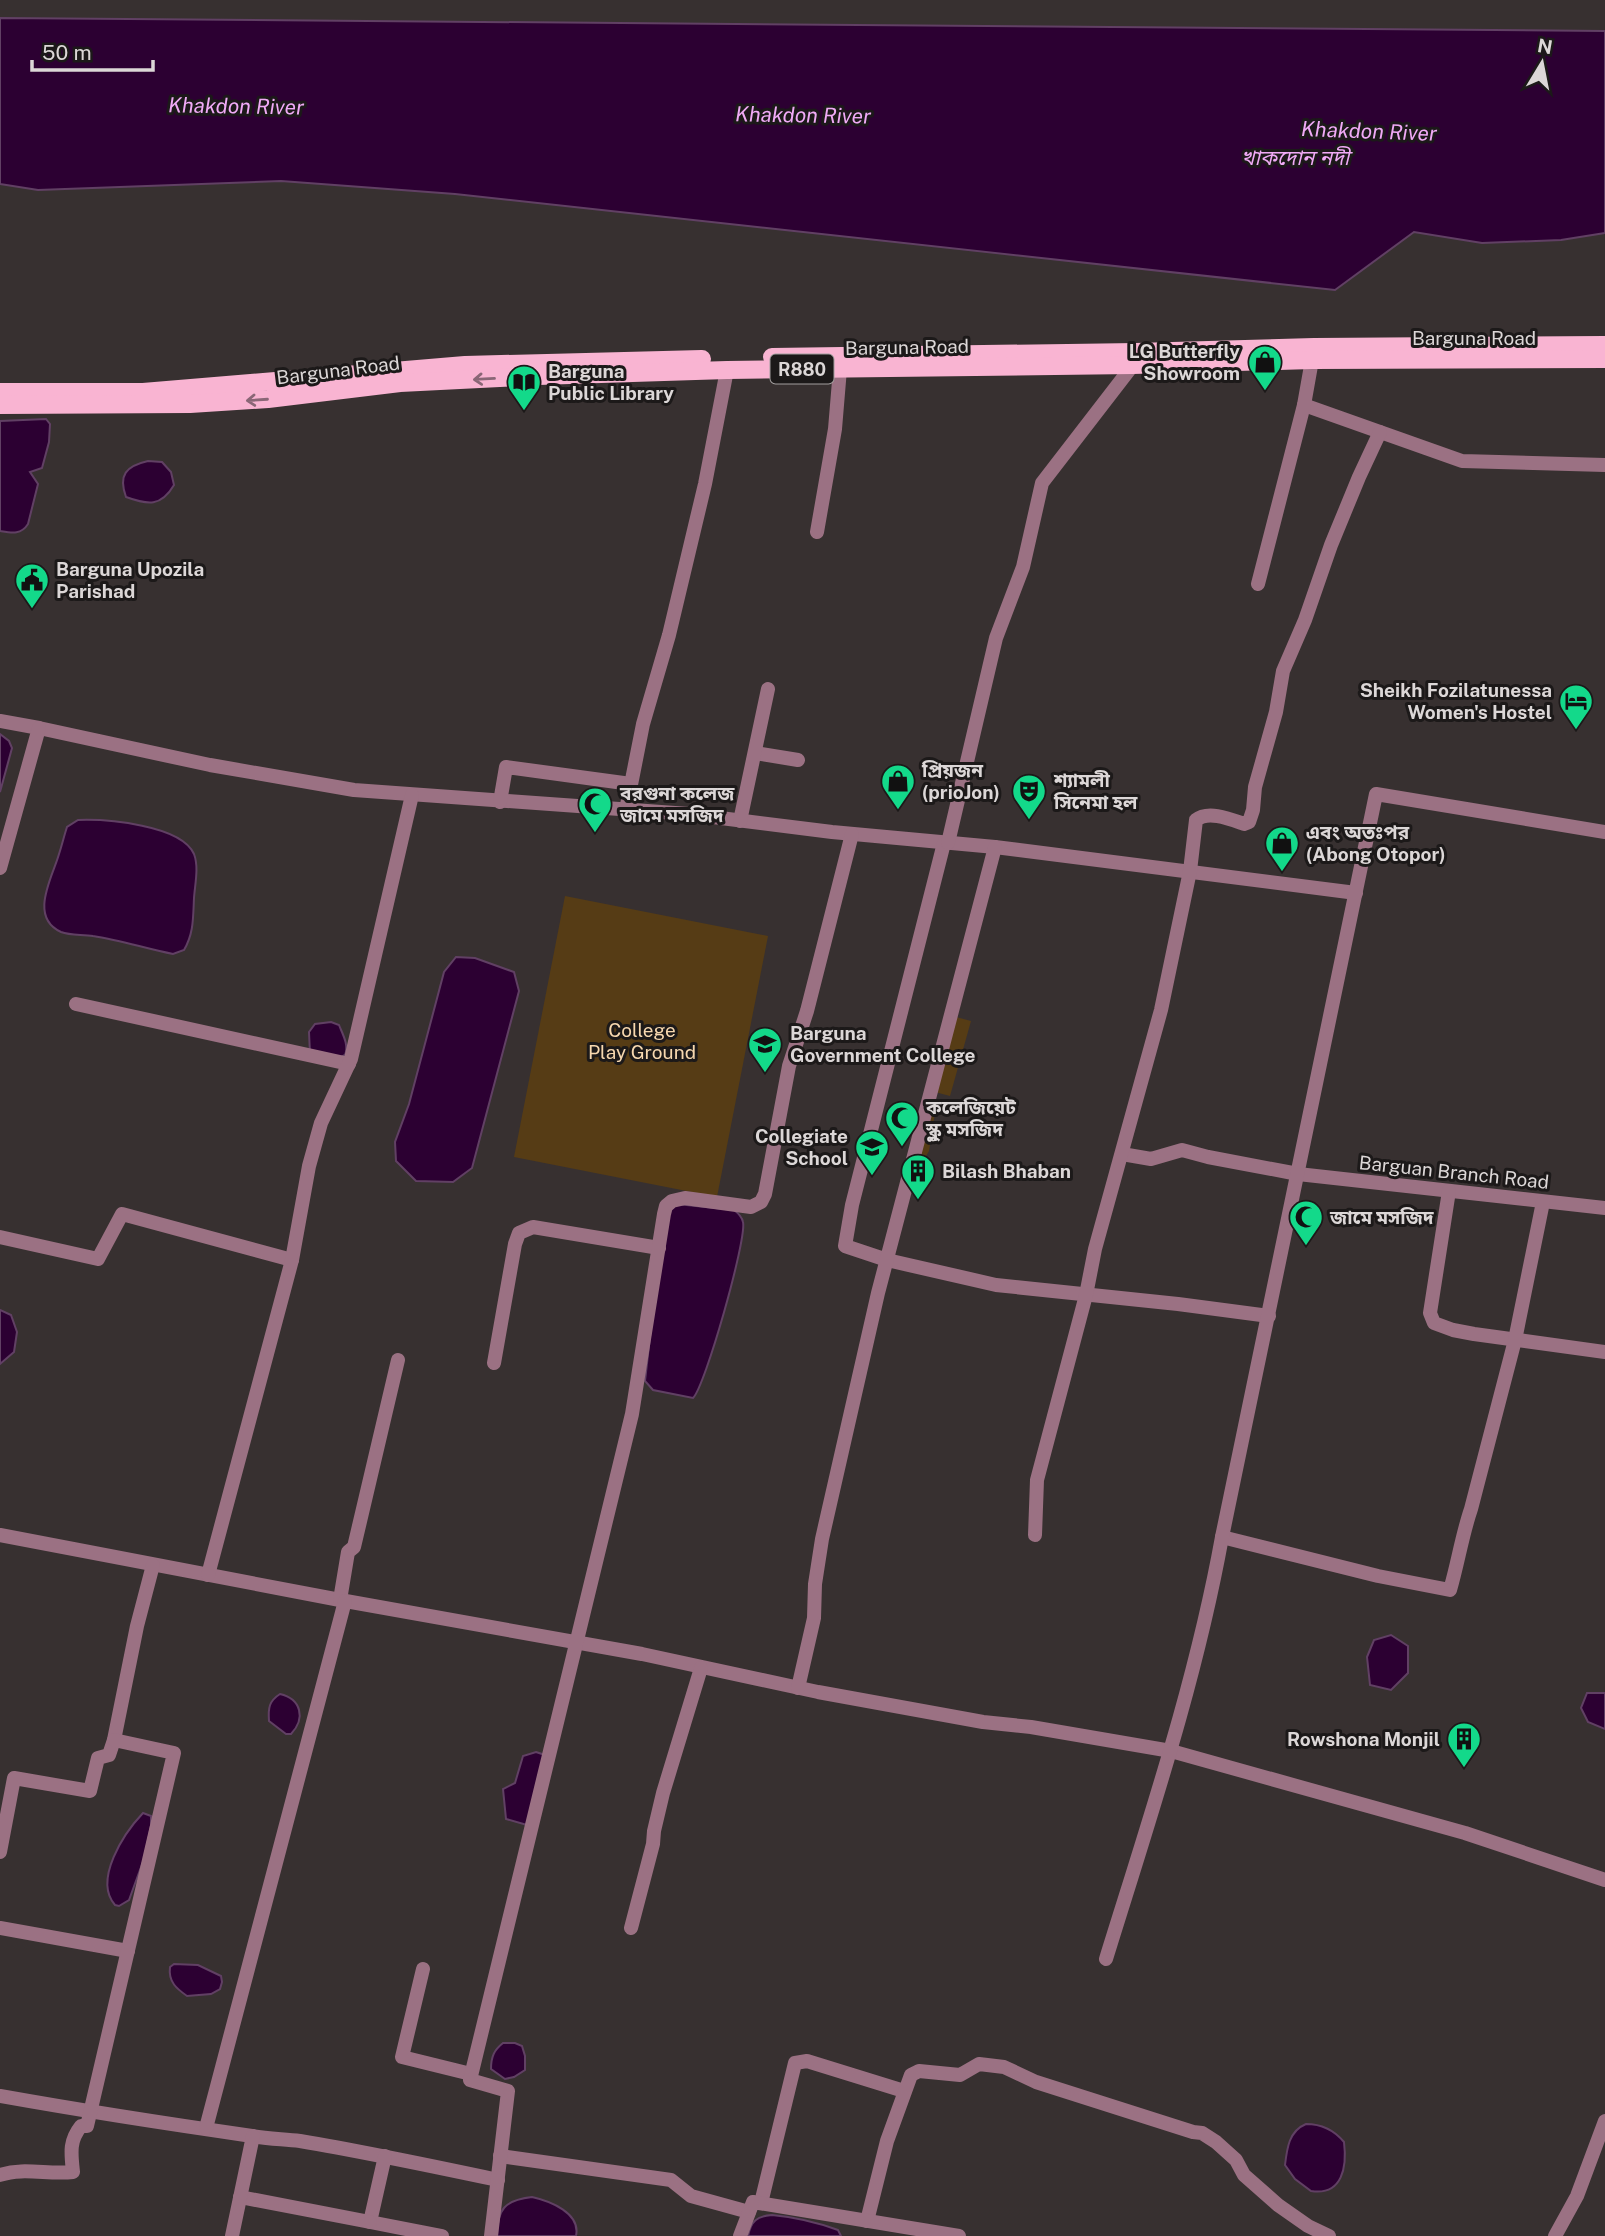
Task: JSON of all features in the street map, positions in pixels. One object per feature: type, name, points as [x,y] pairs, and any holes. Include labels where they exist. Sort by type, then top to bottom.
[{"type":"main road","name":"Barguna Road","points":[[0,391],[143,392],[478,364],[1314,347],[1605,345]]},
{"type":"main road","name":"Barguna Road","points":[[0,405],[191,404],[268,399],[400,383],[727,370],[1312,360],[1605,359]]},
{"type":"street","points":[[1258,584],[1304,405],[1312,360]]},
{"type":"street","points":[[1133,365],[1042,483],[1023,567],[996,638],[844,1244],[887,1260],[996,1285],[1269,1316]]},
{"type":"street","points":[[817,532],[835,429],[841,369]]},
{"type":"street","points":[[626,810],[643,724],[669,635],[705,484],[727,370]]},
{"type":"street","points":[[1304,405],[1462,461],[1605,465]]},
{"type":"street","points":[[1035,1535],[1037,1480],[1086,1295],[1095,1250],[1161,1010],[1189,872],[1196,820],[1207,815],[1244,824],[1249,822],[1255,787],[1276,712],[1283,671],[1345,511],[1380,432]]},
{"type":"street","points":[[740,821],[768,689]]},
{"type":"street","points":[[0,721],[210,765],[354,790],[689,814],[852,834],[995,847],[1356,892]]},
{"type":"street","points":[[0,867],[39,728]]},
{"type":"street","points":[[755,753],[798,760]]},
{"type":"street","points":[[500,802],[506,767],[631,785]]},
{"type":"street","points":[[1107,1959],[1171,1751],[1211,1597],[1376,794],[1605,832]]},
{"type":"street","points":[[208,1575],[292,1260],[309,1167],[321,1124],[349,1064],[382,933],[412,796]]},
{"type":"street","points":[[491,2236],[508,2091],[470,2080],[471,2074],[632,1414],[666,1206],[672,1201],[685,1198],[751,1207],[761,1202],[765,1194],[789,1066],[807,1011],[852,834]]},
{"type":"street","points":[[798,1688],[814,1618],[815,1584],[822,1539],[887,1260],[995,847]]},
{"type":"street","points":[[76,1004],[349,1064]]},
{"type":"street","name":"Barguan Branch Road","points":[[1122,1154],[1151,1159],[1182,1150],[1298,1174],[1605,1209]]},
{"type":"street","points":[[1449,1191],[1431,1320],[1453,1330],[1605,1352]]},
{"type":"street","points":[[1222,1537],[1378,1576],[1450,1590],[1515,1340],[1543,1202]]},
{"type":"street","points":[[0,1237],[98,1259],[121,1214],[292,1260]]},
{"type":"street","points":[[494,1363],[519,1233],[533,1227],[659,1248]]},
{"type":"street","points":[[206,2128],[343,1601],[348,1552],[354,1547],[398,1360]]},
{"type":"street","points":[[0,1535],[343,1601],[575,1642],[983,1723],[1031,1727],[1171,1751],[1465,1833],[1605,1880]]},
{"type":"street","points":[[0,1852],[14,1778],[90,1791],[98,1758],[109,1755],[114,1740],[137,1626],[153,1565]]},
{"type":"street","points":[[631,1928],[663,1793],[701,1668]]},
{"type":"street","points":[[0,2175],[12,2171],[73,2172],[71,2149],[74,2136],[81,2126],[88,2126],[174,1753],[114,1740]]},
{"type":"street","points":[[0,1928],[128,1951]]},
{"type":"street","points":[[423,1969],[401,2057],[471,2074]]},
{"type":"street","points":[[740,2236],[755,2208],[795,2063],[807,2061],[904,2091]]},
{"type":"street","points":[[867,2221],[883,2154],[911,2075],[919,2071],[960,2075],[979,2064],[1004,2067],[1036,2082],[1089,2100],[1202,2133],[1236,2160],[1244,2175],[1278,2205],[1308,2226],[1329,2236]]},
{"type":"street","points":[[0,2096],[91,2113],[296,2141],[498,2180]]},
{"type":"street","points":[[1555,2236],[1577,2196],[1605,2121]]},
{"type":"street","points":[[232,2236],[253,2137]]},
{"type":"street","points":[[370,2222],[384,2156]]},
{"type":"street","points":[[500,2156],[671,2180],[691,2196],[755,2208],[867,2221],[959,2236]]},
{"type":"street","points":[[240,2197],[442,2236]]},
{"type":"green space","name":"College Play Ground","points":[[565,896],[768,936],[717,1197],[514,1157]]},
{"type":"green space","points":[[956,1017],[971,1021],[950,1096],[935,1092]]},
{"type":"green space","points":[[929,1112],[935,1113],[929,1151],[923,1161],[917,1161]]},
{"type":"water","name":"খাকদোন নদী","points":[[0,18],[1605,31],[1605,233],[1561,240],[1482,243],[1414,232],[1335,290],[455,194],[281,181],[38,190],[0,184]]},
{"type":"water","points":[[46,419],[50,424],[49,442],[42,468],[30,472],[38,484],[28,524],[19,532],[0,531],[0,421]]},
{"type":"water","points":[[148,461],[162,462],[171,472],[174,485],[159,501],[147,503],[126,497],[123,483],[126,473],[134,466]]},
{"type":"water","points":[[0,734],[9,741],[12,748],[0,792]]},
{"type":"water","points":[[78,820],[142,826],[174,836],[186,844],[194,854],[196,870],[192,925],[184,950],[173,954],[89,935],[65,933],[51,925],[44,907],[48,884],[67,827]]},
{"type":"water","points":[[456,957],[475,958],[514,972],[519,991],[472,1168],[453,1182],[416,1181],[396,1161],[395,1142],[409,1104],[444,972]]},
{"type":"water","points":[[331,1022],[339,1025],[342,1032],[346,1044],[345,1055],[337,1059],[310,1054],[309,1032],[315,1024]]},
{"type":"water","points":[[677,1204],[734,1210],[743,1222],[739,1255],[724,1312],[699,1388],[693,1398],[653,1390],[645,1381],[669,1212]]},
{"type":"water","points":[[0,1310],[11,1315],[17,1332],[14,1352],[0,1364]]},
{"type":"water","points":[[1391,1635],[1408,1646],[1408,1673],[1391,1690],[1370,1685],[1367,1657],[1374,1640]]},
{"type":"water","points":[[1587,1693],[1605,1693],[1605,1729],[1588,1722],[1581,1708]]},
{"type":"water","points":[[280,1694],[293,1700],[299,1710],[299,1722],[291,1734],[286,1734],[269,1721],[270,1705]]},
{"type":"water","points":[[536,1752],[545,1755],[527,1825],[506,1819],[503,1789],[515,1783],[523,1756]]},
{"type":"water","points":[[143,1813],[151,1816],[144,1859],[129,1900],[119,1906],[115,1905],[109,1895],[109,1870],[120,1844]]},
{"type":"water","points":[[174,1964],[198,1965],[221,1976],[220,1989],[211,1994],[187,1996],[172,1981],[170,1967]]},
{"type":"water","points":[[503,2043],[522,2046],[525,2056],[525,2070],[505,2079],[491,2069],[494,2054]]},
{"type":"water","points":[[1306,2124],[1327,2128],[1344,2142],[1345,2160],[1341,2177],[1330,2189],[1311,2191],[1295,2179],[1285,2165],[1292,2136]]},
{"type":"water","points":[[532,2197],[563,2209],[574,2221],[576,2236],[497,2236],[499,2219],[504,2208],[515,2201]]},
{"type":"water","points":[[772,2215],[822,2225],[838,2230],[841,2236],[748,2236],[756,2220]]},
{"type":"place","name":"LG Butterfly Showroom","points":[[1265,392]]},
{"type":"place","name":"Barguna Public Library","points":[[524,412]]},
{"type":"place","name":"Barguna Upozila Parishad","points":[[32,610]]},
{"type":"place","name":"Sheikh Fozilatunessa Women's Hostel","points":[[1576,731]]},
{"type":"place","name":"প্রিয়জন (prioJon)","points":[[898,811]]},
{"type":"place","name":"শ্যামলী সিনেমা হল","points":[[1029,821]]},
{"type":"place","name":"বরগুনা কলেজ জামে মসজিদ","points":[[595,834]]},
{"type":"place","name":"এবং অতঃপর (Abong Otopor)","points":[[1282,873]]},
{"type":"place","name":"Barguna Government College","points":[[765,1074]]},
{"type":"place","name":"কলেজিয়েট স্কুল মসজিদ","points":[[902,1148]]},
{"type":"place","name":"Collegiate School","points":[[872,1177]]},
{"type":"place","name":"Bilash Bhaban","points":[[918,1201]]},
{"type":"place","name":"জামে মসজিদ","points":[[1306,1247]]},
{"type":"place","name":"Rowshona Monjil","points":[[1464,1769]]},
{"type":"water label","name":"Khakdon River","points":[[236,106]]},
{"type":"water label","name":"Khakdon River","points":[[803,115]]},
{"type":"water label","name":"Khakdon River","points":[[1369,131]]}]
